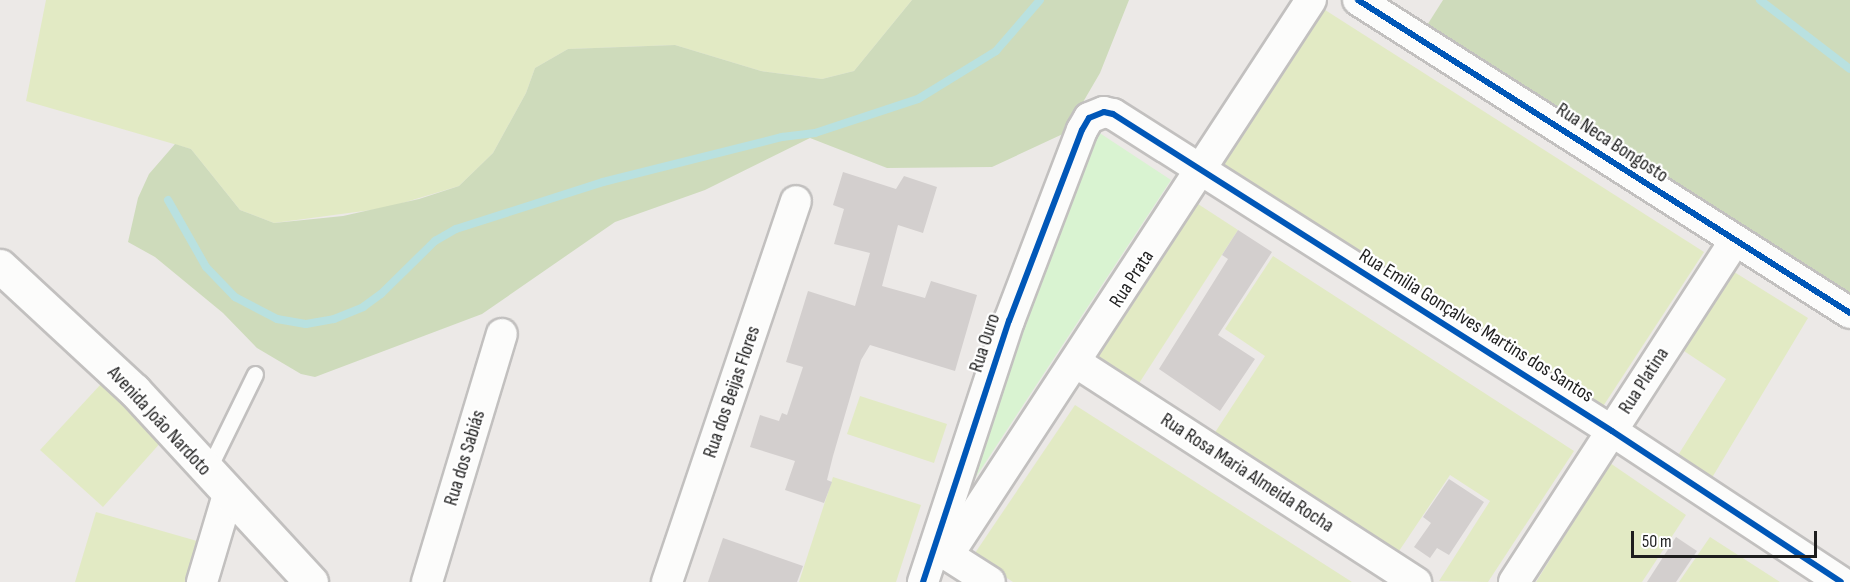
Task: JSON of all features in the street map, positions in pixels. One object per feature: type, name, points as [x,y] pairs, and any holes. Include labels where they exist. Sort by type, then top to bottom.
[{"type":"street","name":"Rua Prata","points":[[941,551],[1077,363],[1311,0]]},
{"type":"street","name":"Rua Neca Bongosto","points":[[1358,0],[1850,313]]},
{"type":"street","name":"Rua Emilia Gonçalves Martins dos Santos","points":[[1089,118],[1097,113],[1113,114],[1612,431],[1841,582]]},
{"type":"street","name":"Rua Ouro","points":[[923,582],[941,551],[1009,321],[1089,118]]},
{"type":"street","name":"Rua dos Beijas Flores","points":[[667,582],[796,201]]},
{"type":"street","name":"Rua Platina","points":[[1514,582],[1735,241]]},
{"type":"street","name":"Avenida João Nardoto","points":[[0,266],[134,390],[218,484],[311,582]]},
{"type":"street","name":"Rua dos Sabiás","points":[[427,582],[502,334]]},
{"type":"street","name":"Rua Rosa Maria Almeida Rocha","points":[[1077,363],[1416,582]]},
{"type":"street","points":[[202,582],[218,484]]},
{"type":"street","points":[[941,551],[990,582]]},
{"type":"lane","points":[[218,484],[255,374]]},
{"type":"green space","points":[[46,0],[912,0],[854,71],[822,79],[761,71],[675,45],[568,49],[535,68],[526,93],[493,153],[459,186],[386,208],[274,223],[240,210],[191,149],[26,101]]},
{"type":"green space","points":[[912,0],[1129,0],[1100,73],[1065,133],[992,167],[887,168],[810,138],[705,190],[615,222],[482,314],[315,377],[301,374],[257,348],[223,313],[155,257],[128,242],[138,198],[149,174],[175,144],[191,149],[240,210],[274,223],[343,216],[419,199],[459,186],[493,153],[526,93],[535,68],[568,49],[675,45],[761,71],[822,79],[854,71]]},
{"type":"green space","points":[[1443,0],[1850,0],[1850,303],[1424,30]]},
{"type":"green space","points":[[1322,8],[1704,252],[1600,411],[1219,168]]},
{"type":"green space","points":[[1089,126],[1171,180],[968,489]]},
{"type":"green space","points":[[1198,204],[1238,230],[1136,388],[1095,362]]},
{"type":"green space","points":[[1273,256],[1574,451],[1488,582],[1439,581],[1490,501],[1450,475],[1395,557],[1212,437],[1265,356],[1225,329]]},
{"type":"green space","points":[[1731,270],[1808,318],[1710,481],[1675,460],[1726,379],[1681,349]]},
{"type":"green space","points":[[101,384],[163,440],[103,507],[40,450]]},
{"type":"green space","points":[[860,396],[947,424],[934,463],[847,434]]},
{"type":"green space","points":[[1075,405],[1352,582],[1013,582],[973,556]]},
{"type":"green space","points":[[1610,463],[1686,515],[1642,582],[1536,582]]},
{"type":"green space","points":[[833,477],[921,505],[896,582],[799,582]]},
{"type":"green space","points":[[96,512],[197,541],[185,582],[75,582]]},
{"type":"green space","points":[[1710,537],[1780,582],[1679,582]]},
{"type":"building","points":[[843,172],[896,189],[904,176],[937,187],[923,233],[898,225],[882,286],[925,298],[931,281],[977,295],[955,371],[870,345],[861,360],[833,456],[827,480],[832,482],[824,503],[785,490],[795,461],[750,447],[760,415],[779,421],[782,413],[787,415],[803,367],[786,362],[808,291],[855,306],[870,253],[834,244],[844,209],[833,205]]},
{"type":"building","points":[[1238,230],[1272,252],[1218,335],[1255,359],[1220,411],[1159,369],[1228,259],[1222,255]]},
{"type":"building","points":[[1449,479],[1484,502],[1449,555],[1437,548],[1430,558],[1414,547],[1431,523],[1423,517]]},
{"type":"building","points":[[1676,537],[1697,551],[1676,582],[1647,582]]},
{"type":"building","points":[[723,538],[803,566],[797,582],[708,582]]},
{"type":"waterway","points":[[168,200],[206,267],[235,297],[277,319],[306,324],[334,319],[363,307],[381,294],[435,241],[456,229],[603,182],[782,137],[815,133],[918,99],[996,51],[1040,0]]},
{"type":"waterway","points":[[1760,0],[1850,69]]},
{"type":"cycle path","points":[[1358,0],[1850,313]]},
{"type":"cycle path","points":[[923,582],[1009,321],[1082,130],[1089,118],[1104,112],[1113,114],[1612,431],[1841,582]]}]
